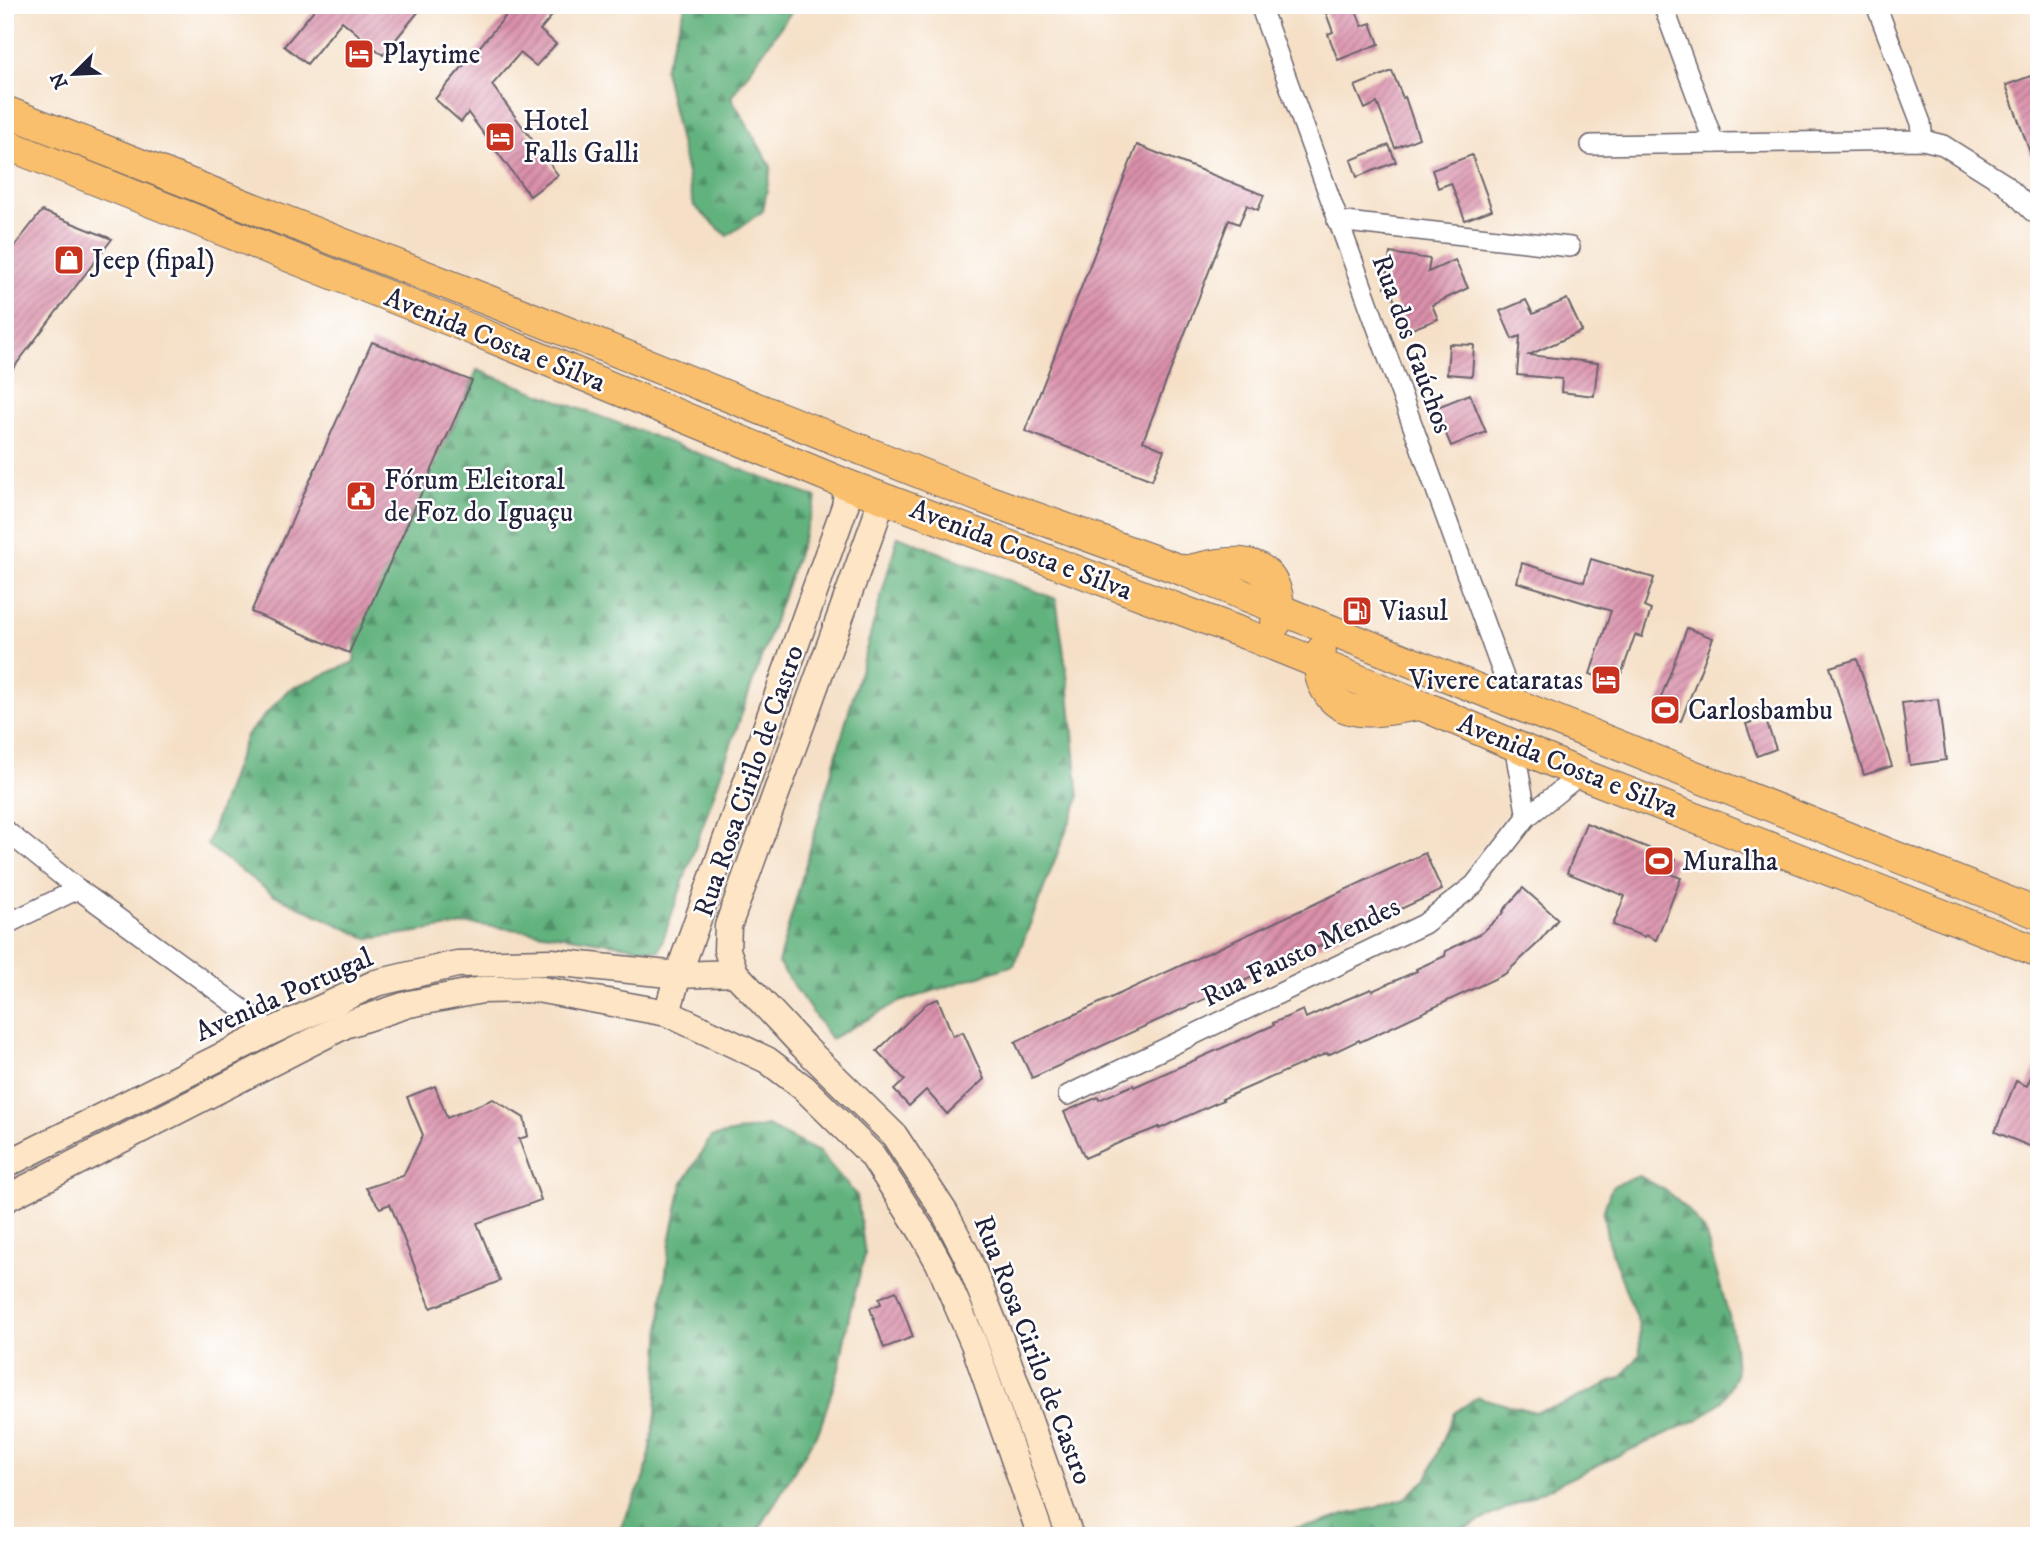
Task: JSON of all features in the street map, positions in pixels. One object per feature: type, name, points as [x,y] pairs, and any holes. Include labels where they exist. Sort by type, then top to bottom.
[{"type":"main road","name":"Avenida Costa e Silva","points":[[5,111],[982,498],[1184,571],[1227,563],[1244,563],[1258,567],[1270,575],[1280,610],[2039,914]]},
{"type":"main road","name":"Avenida Costa e Silva","points":[[5,144],[461,325],[848,485],[1248,635],[1318,664],[1325,690],[1347,710],[1362,712],[1421,705],[1581,774],[2039,952]]},
{"type":"main road","points":[[667,1013],[678,975],[845,506],[848,485]]},
{"type":"main road","name":"Rua Rosa Cirilo de Castro","points":[[881,497],[875,521],[728,926],[727,950],[734,973],[803,1046],[894,1135],[945,1213],[967,1256],[999,1336],[1070,1536]]},
{"type":"main road","points":[[1248,635],[1268,631],[1275,626],[1280,610]]},
{"type":"main road","points":[[1318,664],[1323,645],[1329,639],[1342,635]]},
{"type":"main road","name":"Avenida Portugal","points":[[5,1165],[272,1031],[376,983],[457,964],[552,962],[678,975],[734,973]]},
{"type":"main road","name":"Avenida Portugal","points":[[5,1199],[345,1026],[409,1004],[482,990],[537,989],[667,1013],[767,1060],[804,1088],[872,1155],[939,1263],[974,1344],[1041,1536]]},
{"type":"main road","points":[[872,1155],[894,1135]]},
{"type":"main road","points":[[974,1344],[999,1336]]},
{"type":"street","name":"Rua dos Gaúchos","points":[[1261,5],[1513,702]]},
{"type":"street","points":[[1663,5],[1714,143]]},
{"type":"street","points":[[1877,5],[1921,123],[1923,140]]},
{"type":"street","points":[[1591,145],[1923,140],[1943,145],[2005,184],[2032,211],[2039,214]]},
{"type":"street","points":[[1338,222],[1570,247]]},
{"type":"street","points":[[1514,745],[1527,817]]},
{"type":"street","name":"Rua Fausto Mendes","points":[[1068,1095],[1424,924],[1475,886],[1527,817],[1581,774]]},
{"type":"street","points":[[5,830],[78,889],[272,1031]]},
{"type":"street","points":[[5,925],[78,889]]},
{"type":"green space","points":[[686,5],[796,5],[731,97],[771,167],[763,211],[727,236],[694,206],[664,69]]},
{"type":"green space","points":[[477,370],[817,498],[659,951],[471,924],[369,939],[272,894],[207,845],[246,736],[288,690],[354,662],[360,589],[458,417]]},
{"type":"green space","points":[[898,536],[1056,599],[1068,681],[1079,798],[1014,965],[899,1002],[831,1039],[778,963]]},
{"type":"green space","points":[[767,1126],[819,1152],[857,1196],[865,1255],[850,1311],[839,1369],[820,1428],[755,1536],[615,1536],[645,1477],[656,1415],[662,1302],[670,1242],[682,1185],[711,1137]]},
{"type":"green space","points":[[1639,1176],[1665,1190],[1687,1209],[1705,1232],[1729,1316],[1734,1345],[1736,1375],[1722,1401],[1699,1419],[1463,1529],[1455,1536],[1270,1536],[1405,1498],[1427,1479],[1454,1413],[1478,1397],[1535,1412],[1564,1404],[1622,1377],[1640,1355],[1639,1326],[1608,1242],[1603,1213],[1612,1186]]},
{"type":"building","points":[[318,5],[424,5],[383,55],[342,21],[307,64],[284,46]]},
{"type":"building","points":[[515,5],[561,5],[540,30],[556,44],[536,66],[520,53],[492,85],[558,175],[530,196],[468,113],[461,122],[435,99]]},
{"type":"building","points":[[1323,5],[1354,5],[1362,26],[1371,23],[1379,44],[1338,60],[1328,34],[1333,32]]},
{"type":"building","points":[[1392,71],[1403,98],[1405,97],[1419,138],[1395,148],[1377,103],[1365,109],[1355,86]]},
{"type":"building","points":[[2039,73],[2039,172],[2037,172],[2006,85]]},
{"type":"building","points":[[1137,145],[1264,195],[1258,210],[1247,205],[1239,224],[1229,220],[1143,441],[1164,450],[1152,480],[1025,431]]},
{"type":"building","points":[[1389,145],[1396,162],[1357,177],[1351,160]]},
{"type":"building","points":[[1472,155],[1492,210],[1465,220],[1451,183],[1438,188],[1432,170]]},
{"type":"building","points":[[42,211],[112,239],[5,379],[5,258]]},
{"type":"building","points":[[1390,253],[1430,259],[1428,272],[1455,260],[1468,288],[1432,305],[1438,319],[1407,331],[1389,287],[1385,287]]},
{"type":"building","points":[[1567,299],[1582,331],[1529,355],[1598,363],[1594,396],[1561,392],[1562,379],[1517,375],[1520,336],[1512,339],[1500,311],[1526,300],[1533,314]]},
{"type":"building","name":"Fórum Eleitoral de Foz do Iguaçu","points":[[372,342],[472,381],[349,653],[251,612]]},
{"type":"building","points":[[1449,344],[1474,345],[1472,376],[1447,374]]},
{"type":"building","points":[[1470,394],[1486,432],[1451,446],[1435,408]]},
{"type":"building","points":[[1591,559],[1654,578],[1644,607],[1651,610],[1642,637],[1635,635],[1618,684],[1590,674],[1611,611],[1517,582],[1522,563],[1584,582]]},
{"type":"building","points":[[1687,628],[1713,638],[1681,721],[1656,711]]},
{"type":"building","points":[[1857,659],[1892,766],[1864,775],[1830,667]]},
{"type":"building","points":[[1938,699],[1946,760],[1910,765],[1902,703]]},
{"type":"building","points":[[1765,718],[1776,749],[1757,756],[1746,724]]},
{"type":"building","points":[[1586,823],[1676,859],[1670,874],[1681,878],[1656,940],[1613,925],[1625,896],[1567,873]]},
{"type":"building","points":[[1425,853],[1442,890],[1032,1078],[1015,1042]]},
{"type":"building","points":[[1523,888],[1558,919],[1537,944],[1505,974],[1360,1042],[1359,1040],[1328,1055],[1327,1053],[1159,1129],[1085,1158],[1064,1112],[1098,1097],[1099,1100],[1133,1085],[1134,1087],[1303,1010],[1306,1018],[1417,971],[1416,969],[1445,956],[1446,951],[1482,933],[1504,912]]},
{"type":"building","points":[[938,999],[953,1036],[963,1032],[984,1079],[947,1114],[926,1090],[909,1106],[894,1090],[905,1080],[877,1051],[927,1003]]},
{"type":"building","points":[[2039,1058],[2039,1150],[1995,1132],[2016,1081],[2027,1086]]},
{"type":"building","points":[[435,1086],[447,1118],[493,1099],[524,1118],[528,1136],[519,1139],[541,1200],[477,1223],[500,1281],[431,1308],[390,1204],[380,1208],[366,1188],[403,1176],[423,1135],[407,1097]]},
{"type":"building","points":[[896,1291],[913,1337],[884,1348],[870,1308],[881,1304],[879,1298]]},
{"type":"place","name":"Playtime","points":[[359,54]]},
{"type":"place","name":"Hotel Falls Galli","points":[[500,137]]},
{"type":"place","name":"Jeep (fipal)","points":[[69,260]]},
{"type":"place","name":"Fórum Eleitoral de Foz do Iguaçu","points":[[361,496]]},
{"type":"place","name":"Viasul","points":[[1357,611]]},
{"type":"place","name":"Vivere cataratas","points":[[1606,680]]},
{"type":"place","name":"Carlosbambu","points":[[1665,710]]},
{"type":"place","name":"Muralha","points":[[1659,861]]}]
